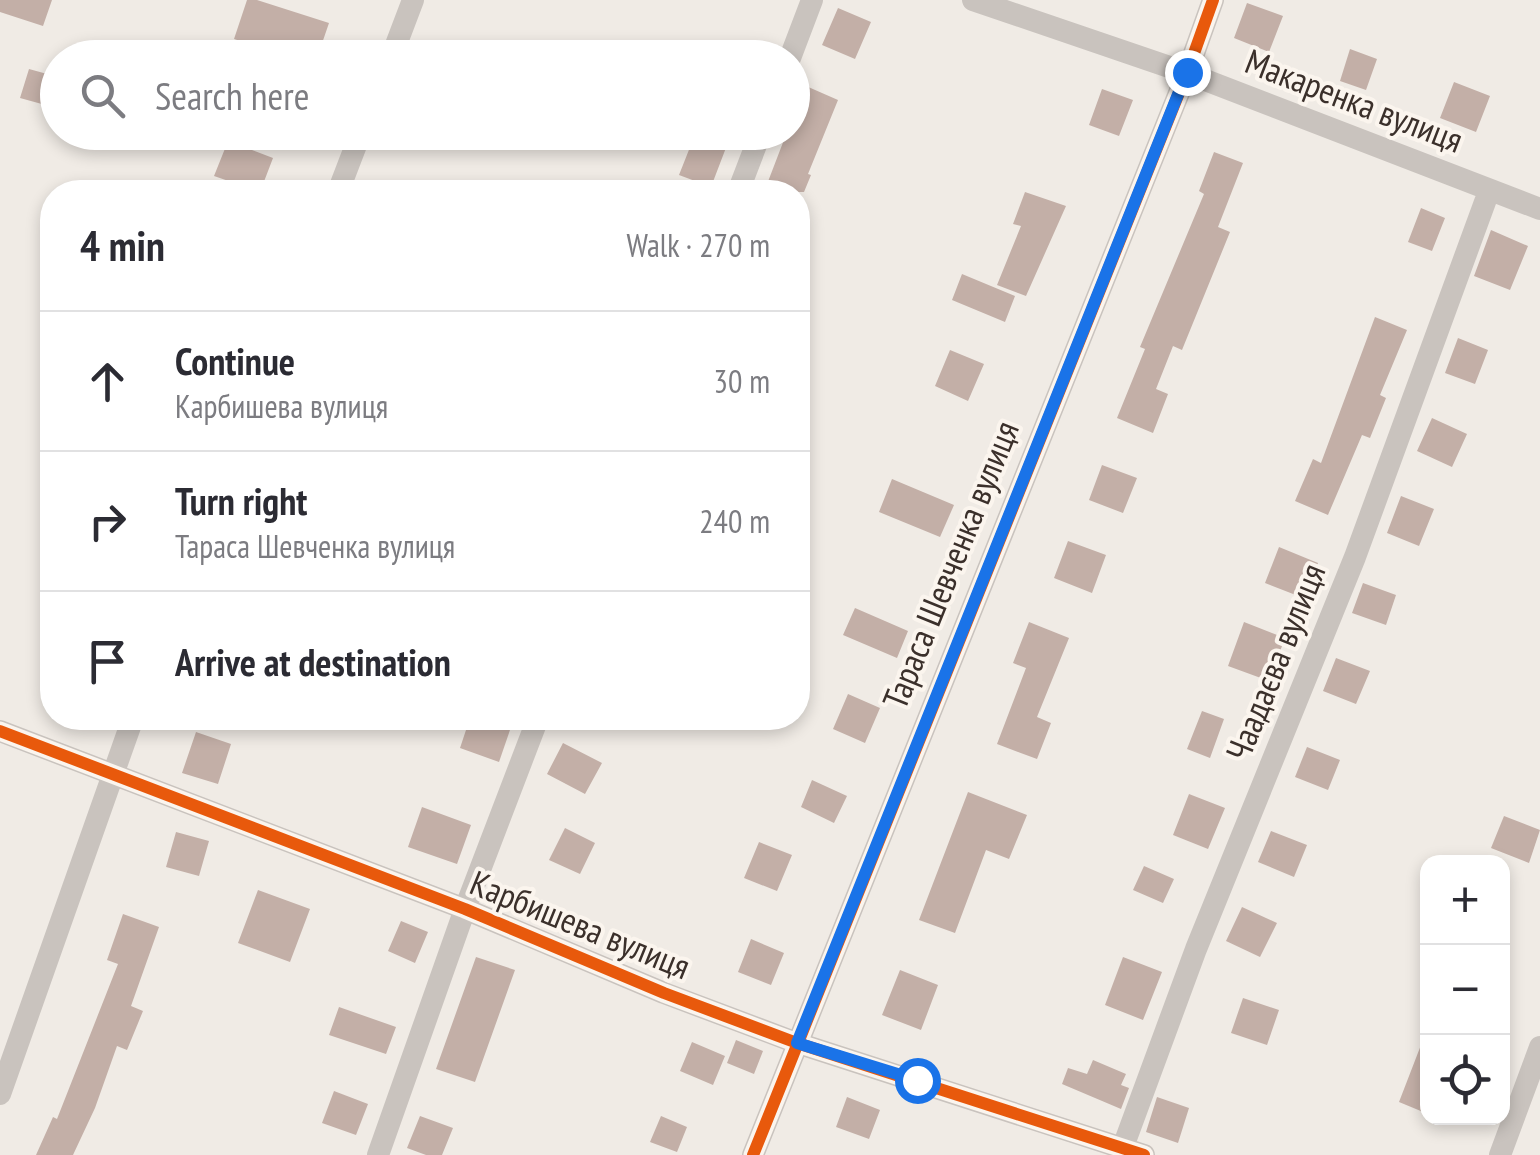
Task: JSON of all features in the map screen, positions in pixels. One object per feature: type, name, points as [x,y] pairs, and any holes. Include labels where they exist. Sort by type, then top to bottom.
[{"type":"street","points":[[397,40],[413,0]]},
{"type":"street","points":[[797,40],[812,0]]},
{"type":"street","name":"Макаренка вулиця","points":[[972,0],[1187,72],[1540,210]]},
{"type":"street","name":"Тараса Шевченка вулиця","points":[[753,1155],[1213,0]]},
{"type":"street","points":[[343,180],[354,150]]},
{"type":"street","points":[[743,180],[755,150]]},
{"type":"street","name":"Чаадаєва вулиця","points":[[1129,1152],[1196,949],[1355,557],[1490,191]]},
{"type":"street","points":[[0,1094],[128,730]]},
{"type":"street","points":[[378,1155],[533,730]]},
{"type":"street","name":"Карбишева вулиця","points":[[0,731],[465,909],[797,1043],[1129,1152]]},
{"type":"street","points":[[1500,1155],[1540,1047]]},
{"type":"building","points":[[0,0],[52,0],[43,26],[0,12]]},
{"type":"building","points":[[247,0],[329,23],[323,40],[234,39]]},
{"type":"building","points":[[1247,3],[1283,16],[1269,52],[1234,38]]},
{"type":"building","points":[[838,8],[871,22],[855,59],[822,45]]},
{"type":"building","points":[[1350,49],[1377,59],[1366,90],[1340,81]]},
{"type":"building","points":[[29,69],[40,72],[40,104],[20,98]]},
{"type":"building","points":[[1454,82],[1490,96],[1476,132],[1440,118]]},
{"type":"building","points":[[810,88],[838,100],[809,180],[769,180],[780,150],[810,150]]},
{"type":"building","points":[[1102,89],[1133,100],[1119,136],[1089,125]]},
{"type":"building","points":[[224,150],[252,150],[273,158],[265,180],[226,180],[214,176]]},
{"type":"building","points":[[689,150],[725,150],[714,180],[692,180],[679,175]]},
{"type":"building","points":[[1214,152],[1243,163],[1218,227],[1230,232],[1182,350],[1173,346],[1156,389],[1168,394],[1153,433],[1117,418],[1145,349],[1140,347],[1204,194],[1199,191]]},
{"type":"building","points":[[1025,192],[1066,206],[1026,296],[997,285],[1021,226],[1013,224]]},
{"type":"building","points":[[1421,208],[1445,218],[1432,251],[1408,242]]},
{"type":"building","points":[[1491,230],[1528,246],[1510,290],[1474,276]]},
{"type":"building","points":[[962,274],[1015,296],[1005,322],[952,300]]},
{"type":"building","points":[[1375,317],[1407,330],[1380,395],[1386,398],[1370,438],[1362,435],[1328,515],[1295,501],[1313,459],[1321,463]]},
{"type":"building","points":[[1458,338],[1488,350],[1475,384],[1445,373]]},
{"type":"building","points":[[950,350],[984,364],[968,401],[935,386]]},
{"type":"building","points":[[1432,418],[1467,434],[1452,467],[1417,451]]},
{"type":"building","points":[[1102,465],[1137,478],[1123,513],[1089,500]]},
{"type":"building","points":[[892,479],[954,505],[940,537],[879,512]]},
{"type":"building","points":[[1401,496],[1434,509],[1419,546],[1387,533]]},
{"type":"building","points":[[1068,541],[1106,555],[1092,593],[1054,578]]},
{"type":"building","points":[[1279,547],[1318,563],[1306,599],[1265,583]]},
{"type":"building","points":[[1363,583],[1396,595],[1386,625],[1352,613]]},
{"type":"building","points":[[855,608],[908,631],[897,658],[843,635]]},
{"type":"building","points":[[1029,622],[1069,638],[1037,717],[1051,723],[1037,759],[997,744],[1026,668],[1013,663]]},
{"type":"building","points":[[1244,622],[1285,638],[1269,681],[1228,666]]},
{"type":"building","points":[[1336,658],[1370,671],[1356,704],[1323,691]]},
{"type":"building","points":[[848,694],[880,708],[865,743],[833,729]]},
{"type":"building","points":[[1202,711],[1224,719],[1210,758],[1187,749]]},
{"type":"building","points":[[466,730],[510,730],[499,762],[460,748]]},
{"type":"building","points":[[196,732],[231,744],[218,784],[182,773]]},
{"type":"building","points":[[563,743],[602,763],[585,794],[547,774]]},
{"type":"building","points":[[1307,747],[1340,760],[1328,790],[1295,777]]},
{"type":"building","points":[[812,780],[847,796],[834,823],[801,807]]},
{"type":"building","points":[[968,792],[1027,815],[1009,859],[986,850],[955,933],[919,920]]},
{"type":"building","points":[[1189,794],[1225,808],[1208,849],[1173,835]]},
{"type":"building","points":[[422,807],[471,825],[457,864],[408,847]]},
{"type":"building","points":[[1504,816],[1540,830],[1529,863],[1491,848]]},
{"type":"building","points":[[565,828],[595,843],[580,874],[549,860]]},
{"type":"building","points":[[1271,831],[1307,845],[1294,877],[1258,862]]},
{"type":"building","points":[[176,832],[209,841],[199,876],[166,867]]},
{"type":"building","points":[[759,842],[792,855],[777,891],[744,878]]},
{"type":"building","points":[[1144,866],[1174,879],[1163,903],[1133,890]]},
{"type":"building","points":[[258,890],[310,909],[290,962],[238,943]]},
{"type":"building","points":[[1242,907],[1277,923],[1260,957],[1226,941]]},
{"type":"building","points":[[123,914],[159,927],[131,1006],[143,1011],[127,1050],[117,1046],[73,1155],[36,1155],[53,1117],[57,1119],[118,964],[107,960]]},
{"type":"building","points":[[401,921],[428,932],[415,963],[388,951]]},
{"type":"building","points":[[751,939],[784,953],[771,985],[738,972]]},
{"type":"building","points":[[476,957],[515,970],[475,1082],[436,1069]]},
{"type":"building","points":[[1123,957],[1162,972],[1143,1020],[1105,1005]]},
{"type":"building","points":[[900,970],[938,985],[921,1030],[882,1015]]},
{"type":"building","points":[[1243,998],[1279,1010],[1267,1045],[1231,1033]]},
{"type":"building","points":[[339,1007],[396,1027],[386,1054],[329,1035]]},
{"type":"building","points":[[736,1040],[763,1051],[754,1074],[727,1063]]},
{"type":"building","points":[[692,1042],[725,1056],[713,1085],[680,1071]]},
{"type":"building","points":[[1420,1048],[1420,1111],[1399,1102]]},
{"type":"building","points":[[1093,1060],[1126,1074],[1121,1085],[1129,1088],[1121,1109],[1062,1084],[1068,1068],[1087,1074]]},
{"type":"building","points":[[334,1091],[368,1104],[356,1135],[322,1123]]},
{"type":"building","points":[[847,1097],[880,1110],[869,1139],[836,1127]]},
{"type":"building","points":[[1157,1097],[1189,1108],[1178,1143],[1146,1132]]},
{"type":"building","points":[[420,1116],[453,1128],[442,1155],[426,1155],[407,1148]]},
{"type":"building","points":[[661,1116],[687,1127],[677,1152],[650,1142]]},
{"type":"cycle path","points":[[753,1155],[1213,0]]},
{"type":"cycle path","points":[[0,731],[465,909],[664,993],[797,1043],[1144,1155]]},
{"type":"route","points":[[917,1080],[797,1043],[1187,72]]}]
